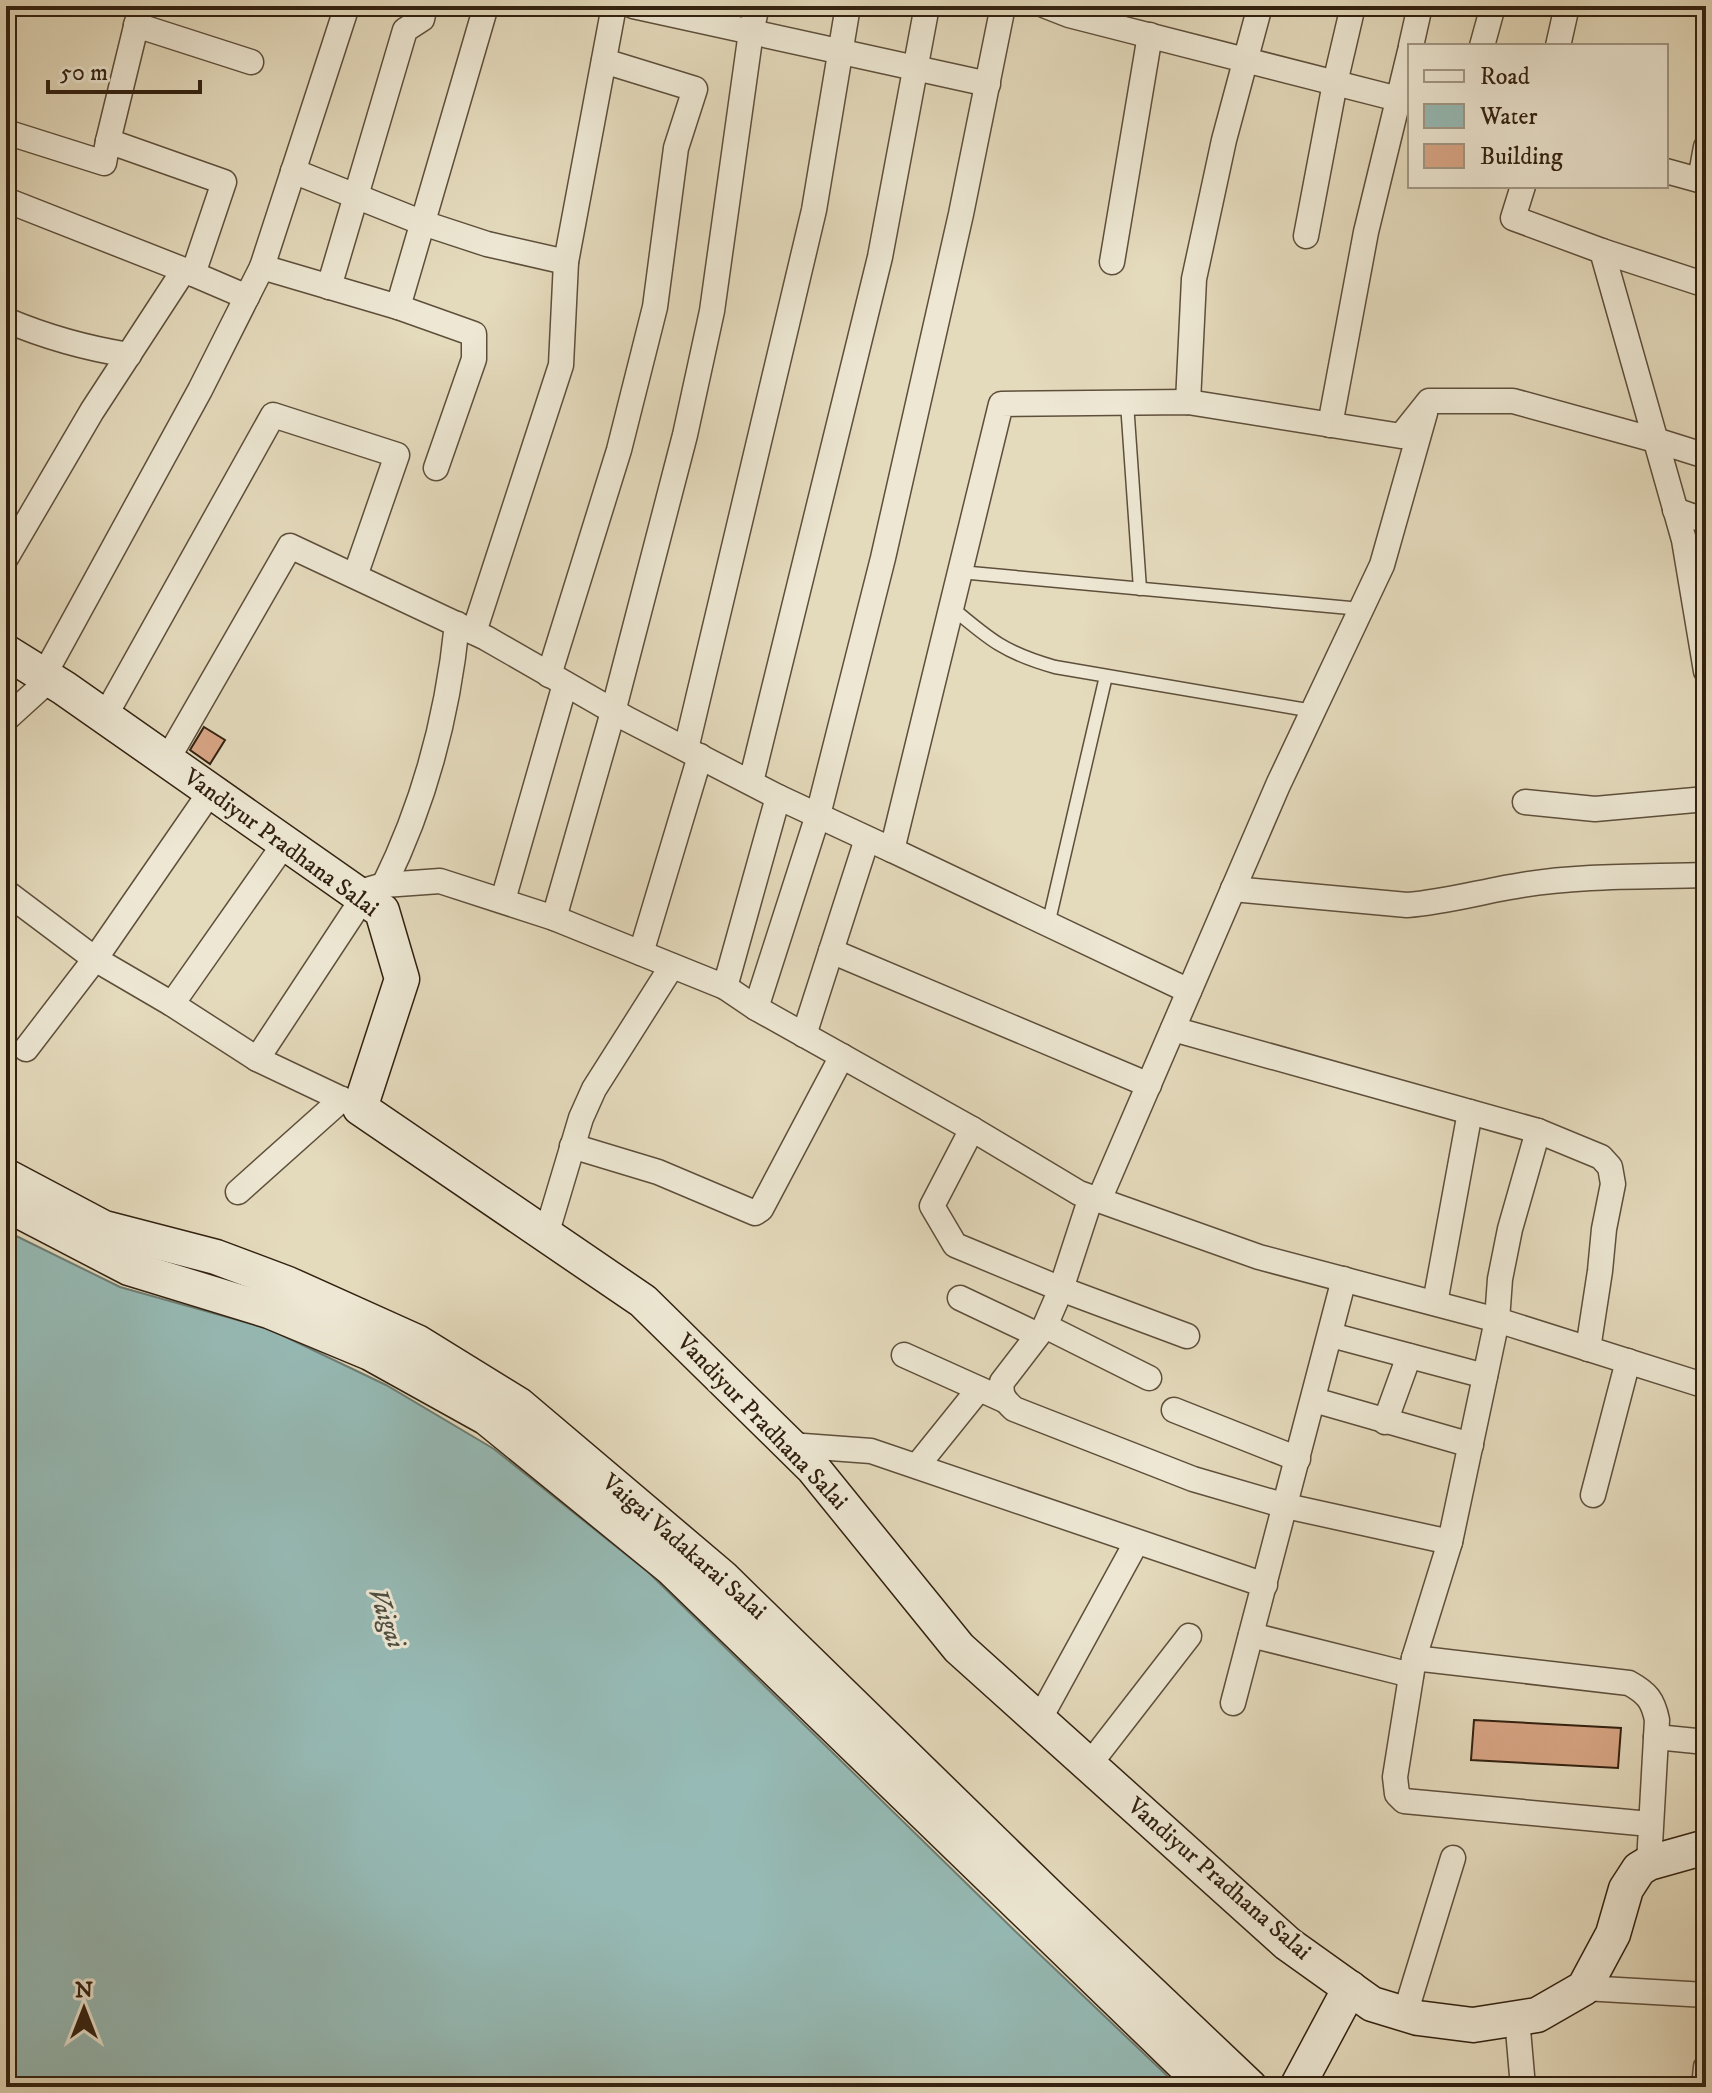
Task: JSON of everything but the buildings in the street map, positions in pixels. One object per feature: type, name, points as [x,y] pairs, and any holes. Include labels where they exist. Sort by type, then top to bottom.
[{"type":"street","points":[[6,719],[47,677],[262,267],[347,6]]},
{"type":"street","points":[[329,287],[405,30],[422,19],[425,6]]},
{"type":"street","points":[[398,307],[486,6]]},
{"type":"street","points":[[257,1059],[368,892],[401,851],[432,755],[466,628],[561,365],[566,262],[614,6]]},
{"type":"street","points":[[633,6],[988,84]]},
{"type":"street","points":[[554,918],[613,712],[685,435],[712,311],[757,6]]},
{"type":"street","points":[[641,953],[693,752],[814,210],[848,6]]},
{"type":"street","points":[[751,782],[880,257],[927,6]]},
{"type":"street","points":[[756,1008],[818,815],[883,558],[961,214],[1003,6]]},
{"type":"street","points":[[1046,6],[1405,101]]},
{"type":"street","points":[[1188,402],[1194,279],[1224,140],[1260,6]]},
{"type":"street","points":[[1306,236],[1353,6]]},
{"type":"street","points":[[1411,44],[1420,6]]},
{"type":"street","points":[[1483,44],[1493,6]]},
{"type":"street","points":[[1558,44],[1567,6]]},
{"type":"street","points":[[6,132],[104,163],[138,15],[251,62]]},
{"type":"street","points":[[1112,262],[1150,35]]},
{"type":"street","points":[[503,900],[557,679],[645,350],[655,307],[676,148],[695,89],[604,61]]},
{"type":"street","points":[[1330,425],[1366,232],[1405,101],[1408,69]]},
{"type":"street","points":[[6,558],[92,411],[188,272],[224,182],[108,141]]},
{"type":"street","points":[[1668,172],[1703,181],[1706,147]]},
{"type":"street","points":[[293,171],[423,223],[487,244],[566,262]]},
{"type":"street","points":[[1522,188],[1513,218],[1706,285]]},
{"type":"street","points":[[6,200],[247,297]]},
{"type":"street","points":[[1602,251],[1684,540],[1706,671]]},
{"type":"street","points":[[262,267],[398,307],[474,334],[474,359],[436,468]]},
{"type":"street","points":[[6,320],[44,336],[129,355]]},
{"type":"street","points":[[892,850],[1001,404],[1188,402],[1401,436],[1429,401]]},
{"type":"street","points":[[1429,401],[1513,401],[1706,456]]},
{"type":"street","points":[[1004,1400],[1002,1382],[1041,1330],[1061,1289],[1095,1199],[1149,1085],[1313,711],[1382,565],[1429,401]]},
{"type":"street","points":[[105,716],[273,415],[397,455],[355,576]]},
{"type":"street","points":[[1675,510],[1706,521]]},
{"type":"street","points":[[167,760],[290,546],[466,628],[613,712],[778,797],[1189,991]]},
{"type":"street","name":"Vandiyur Pradhana Salai","points":[[6,652],[105,716],[285,843],[368,892],[382,911],[402,979],[351,1104],[643,1301],[821,1478],[959,1648],[1288,1944],[1372,2004],[1418,2018],[1473,2025],[1537,2015],[1584,1988]]},
{"type":"street","points":[[26,1049],[95,959],[211,791]]},
{"type":"street","points":[[725,987],[778,797]]},
{"type":"street","points":[[1525,802],[1595,809],[1706,799]]},
{"type":"street","points":[[804,1035],[867,839]]},
{"type":"street","points":[[172,1004],[285,843]]},
{"type":"street","points":[[1233,889],[1407,905],[1436,903],[1559,880],[1706,875]]},
{"type":"street","points":[[368,892],[440,881],[554,918],[725,987],[756,1008],[1079,1193],[1259,1257],[1497,1320],[1706,1386]]},
{"type":"street","points":[[6,892],[95,959],[257,1059],[351,1104],[238,1192]]},
{"type":"street","points":[[831,951],[1149,1085]]},
{"type":"street","points":[[546,1235],[572,1146],[594,1089],[672,966]]},
{"type":"street","points":[[1173,1029],[1538,1131],[1601,1157],[1610,1167],[1613,1184],[1588,1349]]},
{"type":"street","points":[[572,1146],[658,1172],[755,1213],[761,1209],[842,1056]]},
{"type":"street","points":[[1435,1303],[1470,1112]]},
{"type":"street","points":[[972,1129],[932,1206],[955,1245],[1187,1336]]},
{"type":"street","points":[[1538,1131],[1510,1229],[1500,1279],[1497,1320],[1450,1542],[1412,1667],[1395,1777],[1397,1794],[1404,1801],[1650,1824]]},
{"type":"street","name":"Vaigai Vadakarai Salai","points":[[6,1176],[104,1228],[216,1257],[302,1290],[417,1342],[519,1405],[722,1577],[1250,2087]]},
{"type":"street","name":"Vaigai Vadakarai Salai","points":[[6,1204],[129,1268],[269,1311],[370,1353],[487,1418],[671,1568],[1207,2087]]},
{"type":"street","points":[[1233,1703],[1344,1279]]},
{"type":"street","points":[[960,1298],[1149,1378]]},
{"type":"street","points":[[1331,1335],[1485,1376]]},
{"type":"street","points":[[904,1355],[1004,1400],[1014,1409],[1193,1479],[1286,1506],[1450,1542]]},
{"type":"street","points":[[1385,1422],[1409,1356]]},
{"type":"street","points":[[1593,1495],[1628,1361]]},
{"type":"street","points":[[917,1466],[979,1389]]},
{"type":"street","points":[[1314,1400],[1471,1445]]},
{"type":"street","points":[[1174,1410],[1298,1459]]},
{"type":"street","points":[[790,1445],[871,1451],[1265,1585]]},
{"type":"street","points":[[1039,1720],[1136,1543]]},
{"type":"street","points":[[1251,1635],[1412,1667],[1629,1683],[1645,1692],[1654,1703],[1657,1720],[1649,1863]]},
{"type":"street","points":[[1089,1765],[1189,1636]]},
{"type":"street","points":[[1656,1737],[1706,1742]]},
{"type":"street","points":[[1706,1847],[1649,1863],[1631,1878],[1613,1934],[1584,1988],[1706,1995]]},
{"type":"street","points":[[1405,2014],[1453,1858]]},
{"type":"street","points":[[1297,2087],[1350,1988]]},
{"type":"street","points":[[1517,2018],[1523,2087]]},
{"type":"street","points":[[1704,2087],[1706,2067]]},
{"type":"lane","points":[[1127,403],[1140,589]]},
{"type":"lane","points":[[960,572],[1361,609]]},
{"type":"lane","points":[[951,607],[996,645],[1023,658],[1055,667],[1313,711]]},
{"type":"lane","points":[[1048,925],[1106,676]]},
{"type":"water","name":"Vaigai","points":[[6,1231],[120,1287],[269,1329],[386,1385],[494,1449],[648,1572],[1179,2087],[6,2087]]}]
